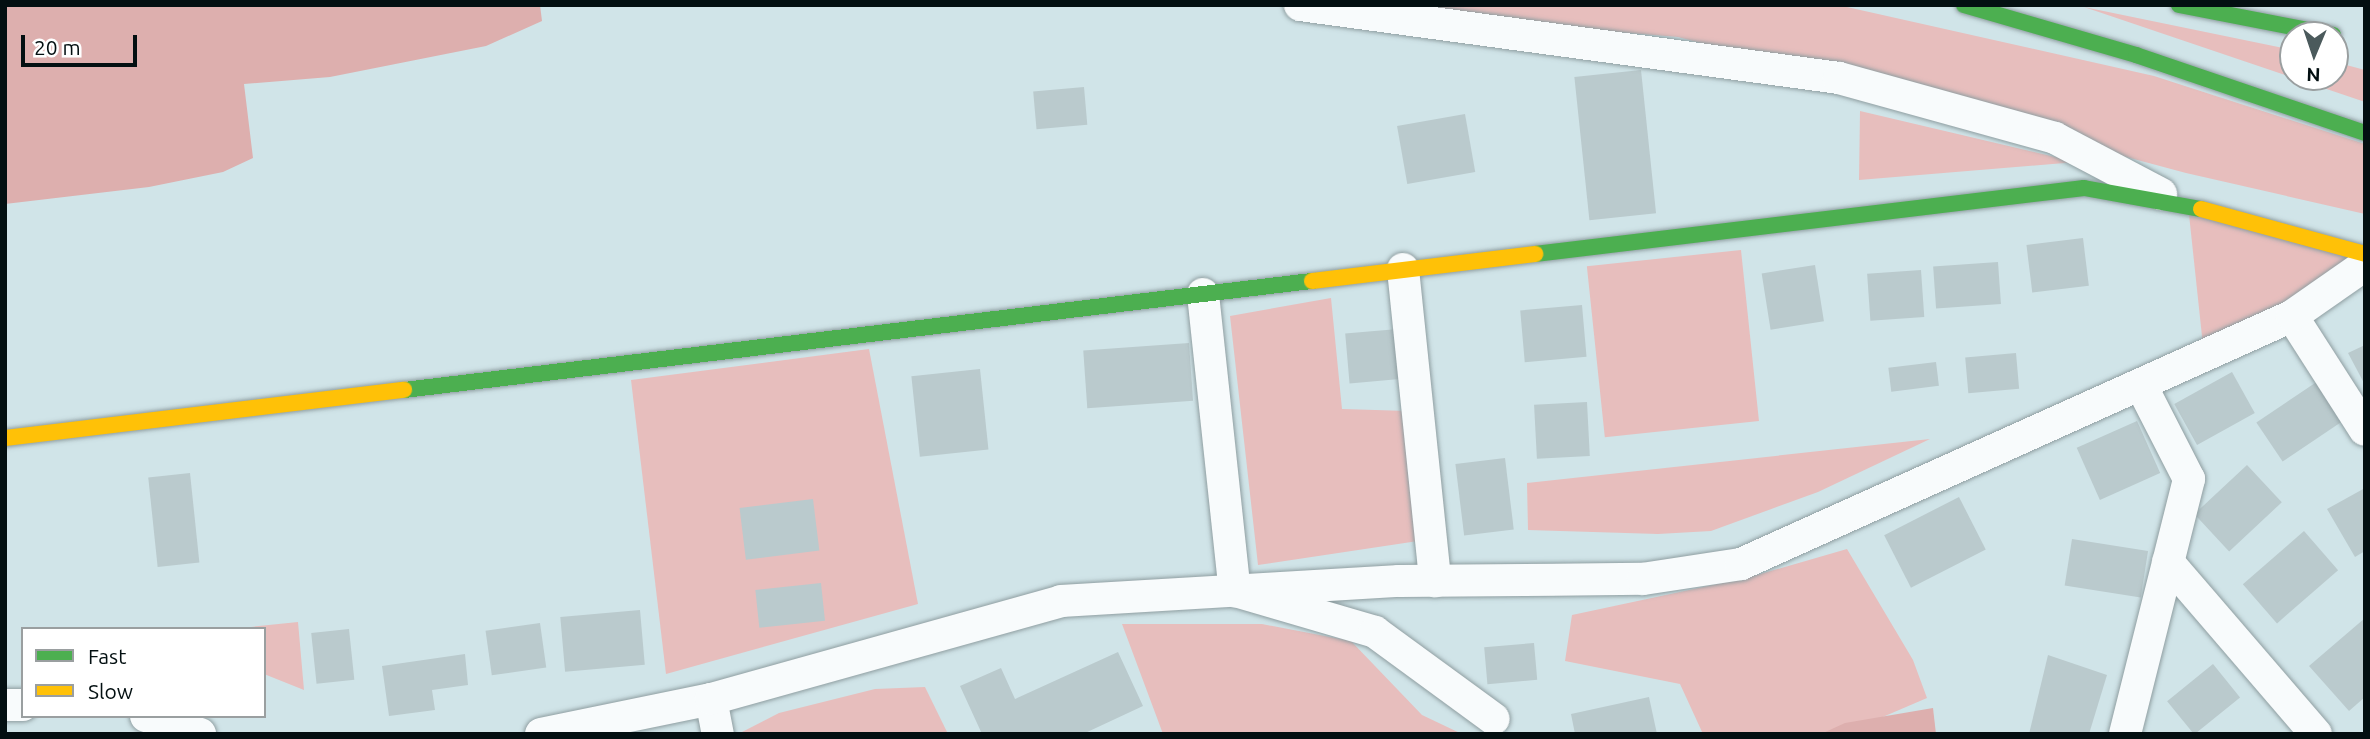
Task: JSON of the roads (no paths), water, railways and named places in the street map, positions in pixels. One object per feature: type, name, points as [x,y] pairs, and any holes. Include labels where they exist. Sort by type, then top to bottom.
[{"type":"main road","points":[[1964,5],[2136,55],[2365,133]]},
{"type":"main road","points":[[2179,5],[2279,24]]},
{"type":"main road","points":[[2349,39],[2355,40]]},
{"type":"main road","points":[[5,438],[2084,188],[2174,201],[2365,254]]},
{"type":"street","points":[[1300,5],[1839,78],[2055,138],[2174,201]]},
{"type":"street","points":[[541,734],[711,699],[1061,601],[1435,581],[1643,579],[1741,564],[2292,316],[2365,265]]},
{"type":"street","points":[[1403,269],[1435,581]]},
{"type":"street","points":[[1203,294],[1235,591]]},
{"type":"street","points":[[2292,316],[2365,430]]},
{"type":"street","points":[[2125,734],[2189,479],[2141,384]]},
{"type":"street","points":[[2168,562],[2316,734]]},
{"type":"street","points":[[1235,591],[1375,632],[1494,719]]},
{"type":"street","points":[[711,699],[718,734]]},
{"type":"street","points":[[152,718],[200,734]]}]
